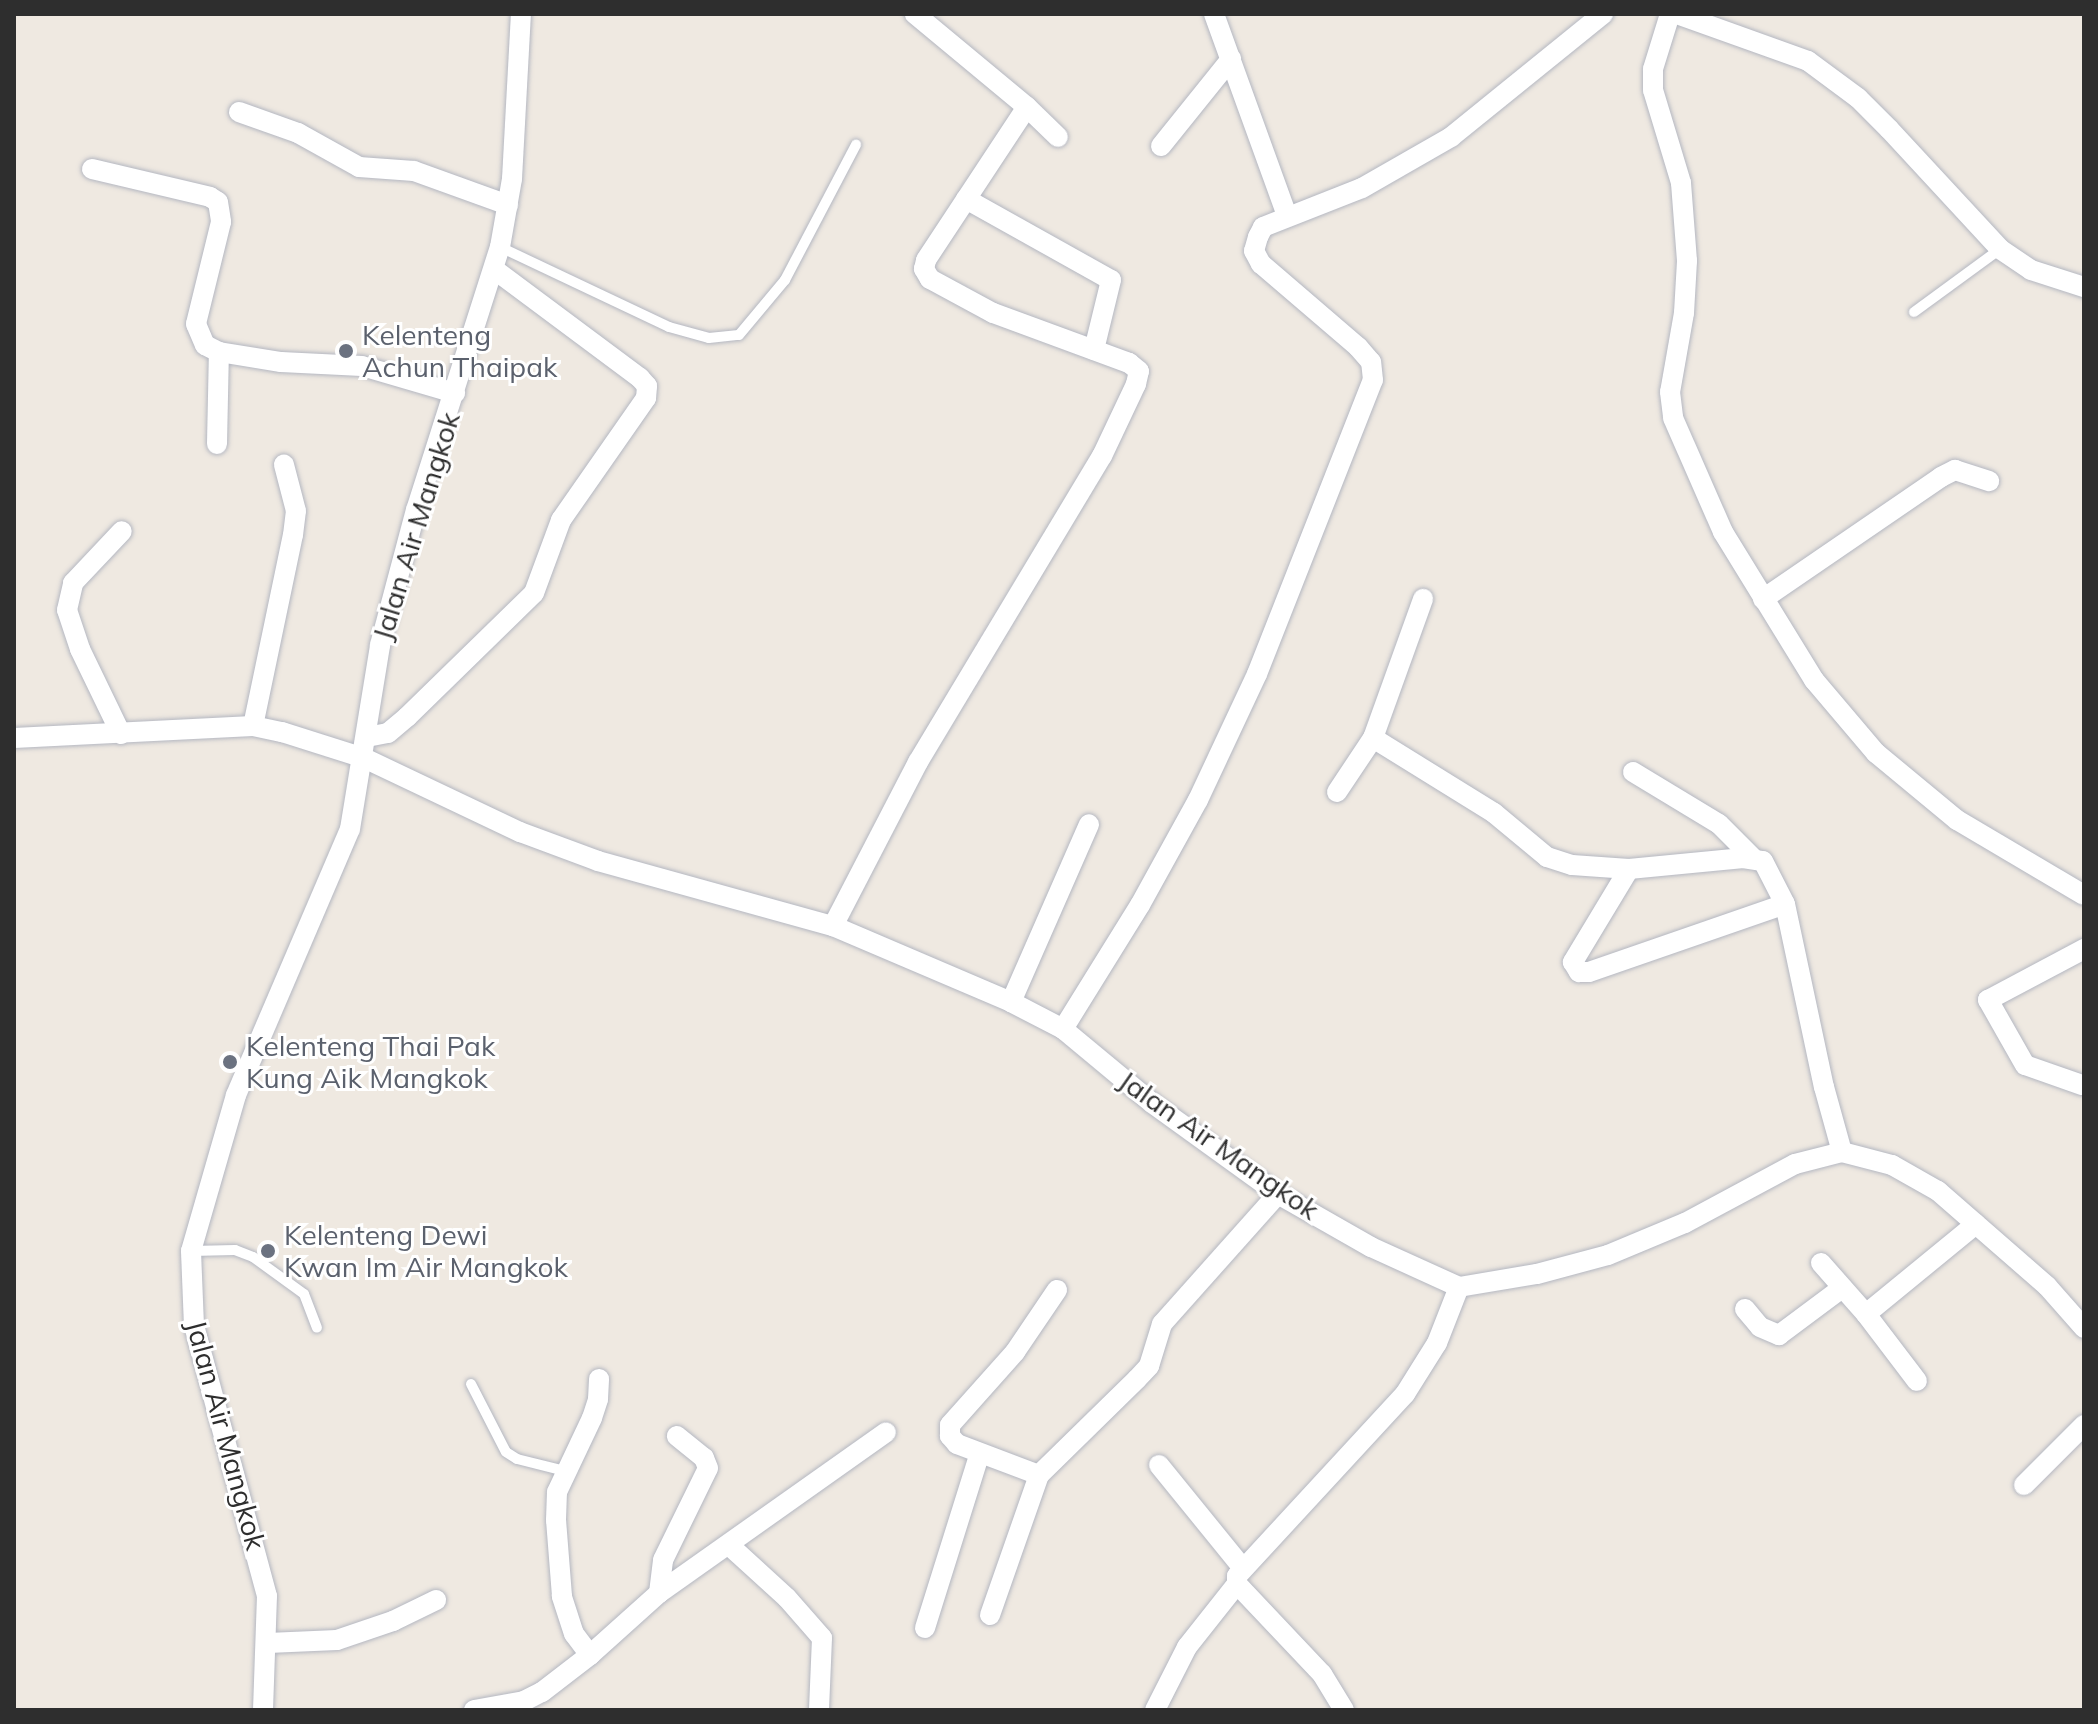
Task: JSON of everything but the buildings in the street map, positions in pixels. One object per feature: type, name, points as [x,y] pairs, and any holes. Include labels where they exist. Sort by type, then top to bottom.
[{"type":"street","name":"Jalan Air Mangkok","points":[[263,1710],[268,1643],[267,1596],[194,1326],[191,1251],[236,1095],[350,829],[380,645],[416,510],[500,247],[508,205],[521,14]]},
{"type":"street","points":[[915,14],[1027,107],[1058,137]]},
{"type":"street","points":[[1214,14],[1287,216]]},
{"type":"street","points":[[1063,1029],[1140,905],[1198,800],[1257,674],[1373,380],[1371,362],[1358,347],[1261,264],[1254,251],[1263,227],[1362,188],[1451,137],[1603,14]]},
{"type":"street","points":[[1670,14],[1653,79],[1681,183],[1687,261],[1684,313],[1670,392],[1673,418],[1723,532],[1814,680],[1876,753],[1957,820],[2084,895]]},
{"type":"street","points":[[1677,14],[1808,61],[1858,98],[1966,208],[2000,249],[2031,270],[2084,287]]},
{"type":"street","points":[[1161,146],[1231,59]]},
{"type":"street","points":[[833,926],[918,762],[1102,456],[1136,384],[1139,371],[1129,363],[993,313],[930,279],[924,269],[926,260],[1027,107]]},
{"type":"street","points":[[239,112],[298,133],[359,167],[414,171],[508,205]]},
{"type":"street","points":[[92,169],[210,197],[218,202],[221,222],[196,324],[205,345],[219,352],[281,362],[362,366],[455,393]]},
{"type":"street","points":[[966,199],[1111,280],[1094,350]]},
{"type":"street","points":[[365,747],[407,717],[534,593],[561,520],[646,398],[647,386],[640,378],[494,269]]},
{"type":"street","points":[[217,444],[219,352]]},
{"type":"street","points":[[253,726],[296,511],[284,465]]},
{"type":"street","points":[[1763,599],[1941,477],[1955,470],[1989,481]]},
{"type":"street","points":[[121,734],[80,649],[67,610],[73,583],[122,531]]},
{"type":"street","points":[[1337,792],[1373,738],[1423,599]]},
{"type":"street","name":"Jalan Air Mangkok","points":[[14,738],[253,726],[365,747],[520,832],[598,861],[833,926],[1011,1002],[1063,1029],[1152,1103],[1278,1194],[1371,1247],[1459,1287]]},
{"type":"street","points":[[1373,738],[1494,813],[1547,857],[1572,865],[1629,869],[1752,857]]},
{"type":"street","points":[[1633,772],[1719,824],[1752,857],[1769,868],[1785,904],[1824,1087],[1842,1152]]},
{"type":"street","points":[[1011,1002],[1089,824]]},
{"type":"street","points":[[1629,869],[1573,962],[1579,972],[1589,972],[1785,904]]},
{"type":"street","points":[[2082,1085],[2025,1065],[1988,1000],[2084,949]]},
{"type":"street","points":[[1155,1710],[1187,1647],[1240,1576],[1405,1394],[1437,1343],[1459,1287],[1537,1274],[1608,1255],[1685,1223],[1795,1164],[1842,1152],[1892,1165],[1912,1174],[2047,1286],[2084,1328]]},
{"type":"street","points":[[990,1615],[1039,1475],[1149,1366],[1162,1324],[1278,1194]]},
{"type":"street","points":[[1866,1314],[1976,1224]]},
{"type":"street","points":[[1821,1263],[1866,1314],[1917,1381]]},
{"type":"street","points":[[1745,1309],[1760,1327],[1779,1335],[1842,1288]]},
{"type":"street","points":[[1039,1475],[957,1444],[950,1436],[950,1425],[1015,1352],[1057,1290]]},
{"type":"street","points":[[590,1655],[574,1634],[562,1596],[556,1520],[557,1492],[592,1418],[598,1399],[599,1379]]},
{"type":"street","points":[[2024,1485],[2084,1425]]},
{"type":"street","points":[[474,1710],[524,1701],[542,1692],[590,1655],[659,1593],[730,1546],[886,1432]]},
{"type":"street","points":[[659,1593],[663,1560],[708,1468],[704,1458],[677,1436]]},
{"type":"street","points":[[925,1628],[980,1453]]},
{"type":"street","points":[[1159,1465],[1240,1576],[1322,1674],[1344,1710]]},
{"type":"street","points":[[730,1546],[787,1598],[822,1638],[819,1710]]},
{"type":"street","points":[[268,1643],[337,1640],[393,1621],[436,1600]]},
{"type":"lane","points":[[500,247],[669,327],[709,338],[739,335],[785,280],[856,145]]},
{"type":"lane","points":[[1914,312],[2000,249]]},
{"type":"lane","points":[[191,1251],[235,1250],[253,1257],[304,1294],[317,1328]]},
{"type":"lane","points":[[471,1384],[506,1452],[517,1459],[565,1471]]},
{"type":"place","name":"Kelenteng Achun Thaipak","points":[[346,351]]},
{"type":"place","name":"Kelenteng Thai Pak Kung Aik Mangkok","points":[[230,1062]]},
{"type":"place","name":"Kelenteng Dewi Kwan Im Air Mangkok","points":[[268,1251]]}]
